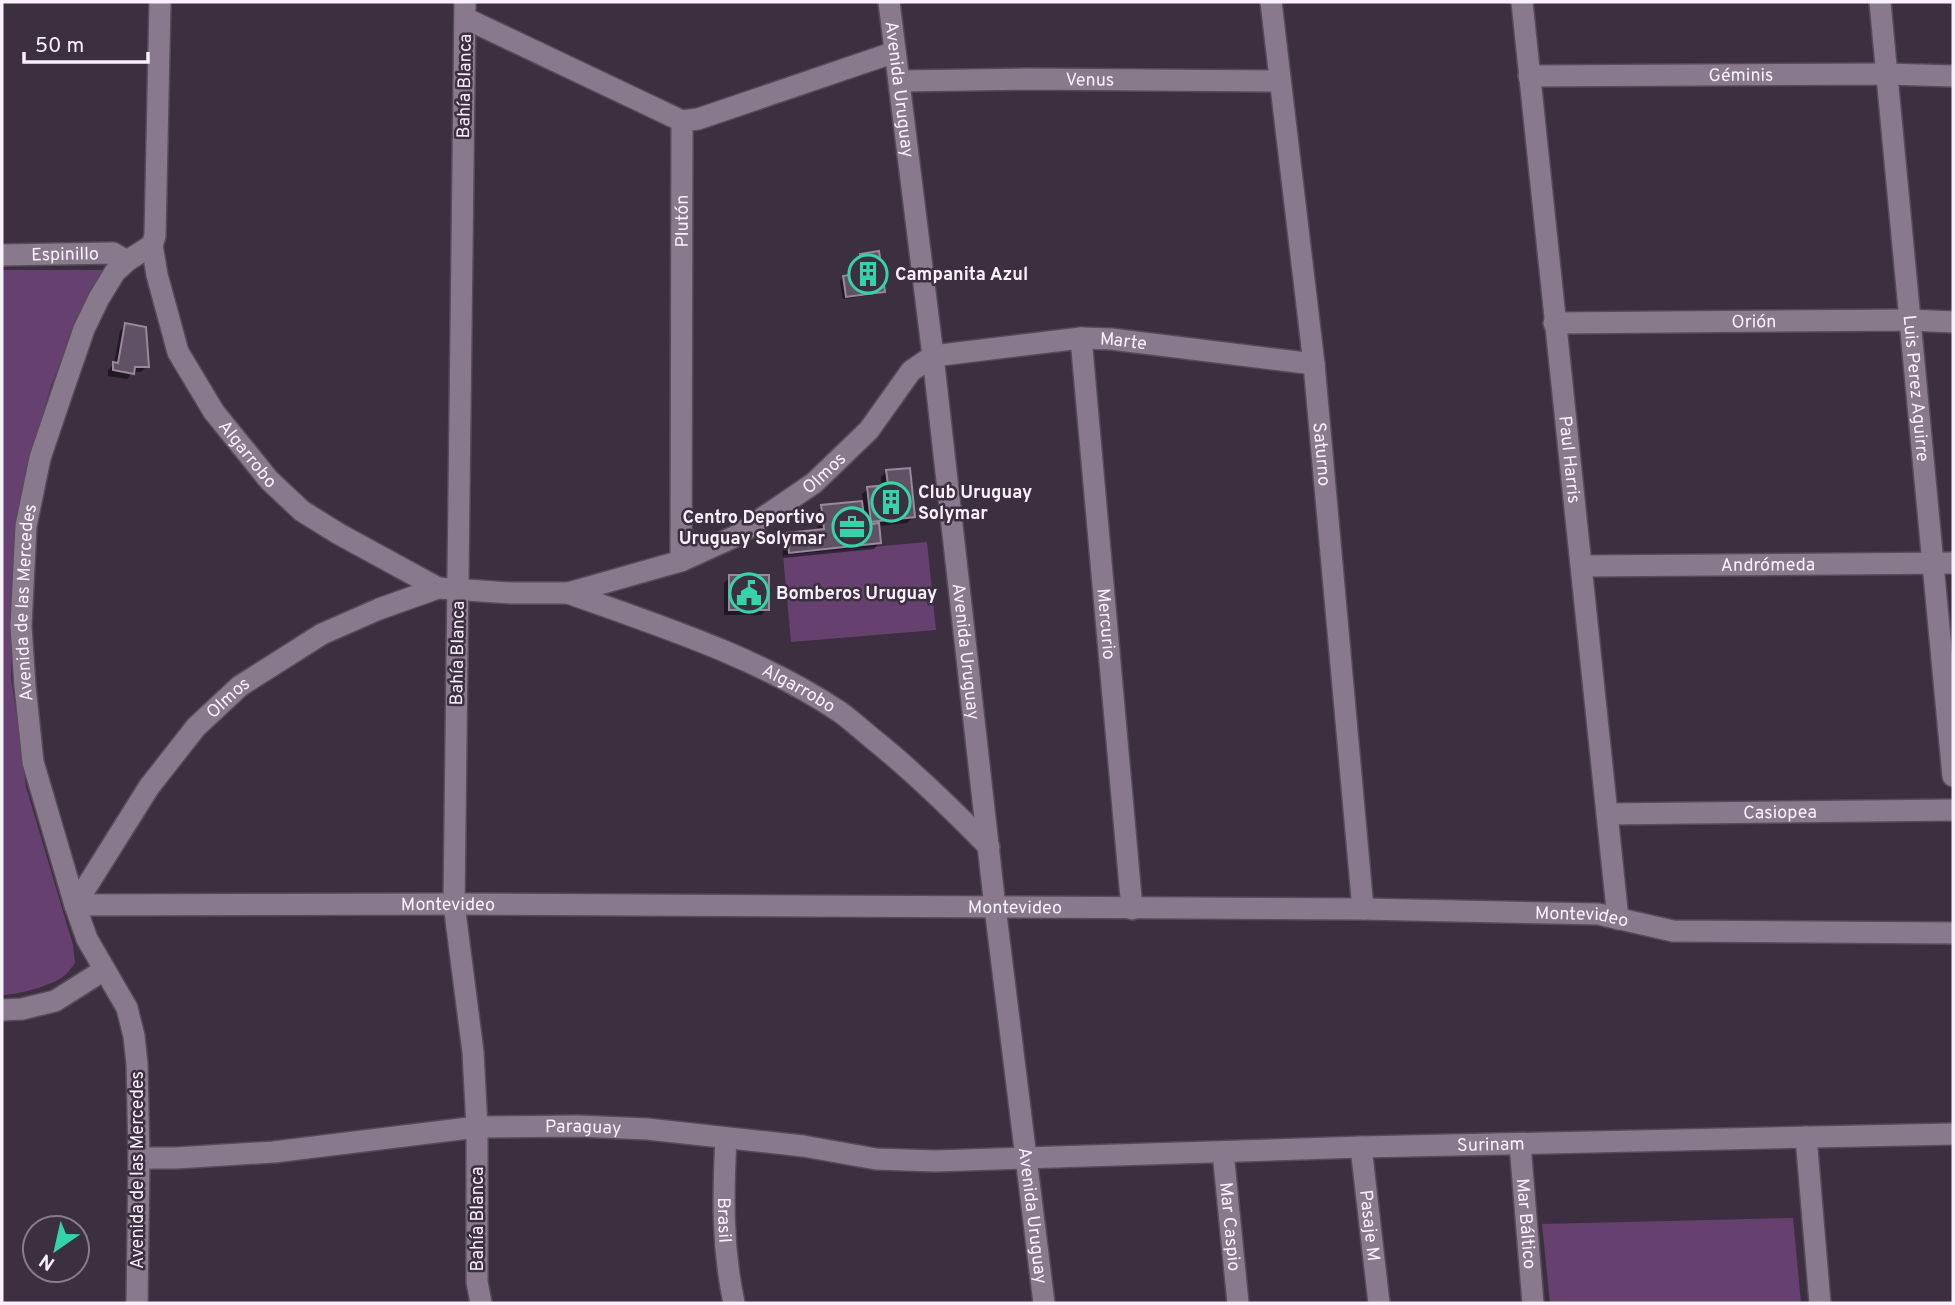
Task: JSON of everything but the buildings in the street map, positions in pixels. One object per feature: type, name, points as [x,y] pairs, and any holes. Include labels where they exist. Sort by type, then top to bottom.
[{"type":"street","points":[[152,245],[156,217],[160,2]]},
{"type":"street","name":"Avenida Uruguay","points":[[889,2],[1044,1303]]},
{"type":"street","name":"Saturno","points":[[1271,2],[1314,364],[1363,909]]},
{"type":"street","name":"Paul Harris","points":[[1522,2],[1618,919]]},
{"type":"street","name":"Luis Perez Aguirre","points":[[1880,2],[1909,320],[1943,563],[1953,776]]},
{"type":"street","points":[[465,10],[682,121],[698,120],[895,52]]},
{"type":"street","name":"Bahía Blanca","points":[[465,10],[448,589],[454,904],[473,1052],[477,1127],[477,1282],[481,1303]]},
{"type":"street","name":"Géminis","points":[[1529,76],[1953,76]]},
{"type":"street","name":"Venus","points":[[899,81],[1280,81]]},
{"type":"street","name":"Plutón","points":[[681,561],[682,121]]},
{"type":"street","name":"Avenida de las Mercedes","points":[[137,1303],[138,1064],[134,1036],[127,1008],[87,939],[33,762],[21,626],[26,526],[40,458],[84,329],[115,272],[152,245]]},
{"type":"street","name":"Algarrobo","points":[[152,245],[157,275],[178,352],[214,412],[269,480],[302,511],[339,534],[448,589]]},
{"type":"street","name":"Espinillo","points":[[2,255],[113,253],[127,261]]},
{"type":"street","name":"Orión","points":[[1554,323],[1909,320],[1953,322]]},
{"type":"street","name":"Marte","points":[[933,356],[1081,338],[1111,339],[1314,364]]},
{"type":"street","name":"Mercurio","points":[[1081,338],[1132,909]]},
{"type":"street","name":"Olmos","points":[[568,593],[681,561],[736,536],[814,483],[869,430],[912,371],[933,356]]},
{"type":"street","name":"Andrómeda","points":[[1582,566],[1943,563]]},
{"type":"street","points":[[448,589],[568,593]]},
{"type":"street","name":"Olmos","points":[[75,905],[149,787],[196,727],[240,686],[322,634],[379,609],[448,589]]},
{"type":"street","name":"Algarrobo","points":[[568,593],[718,649],[779,677],[840,712],[897,758],[989,847]]},
{"type":"street","name":"Casiopea","points":[[1607,814],[1953,810]]},
{"type":"street","name":"Montevideo","points":[[75,905],[454,904],[1363,909],[1598,915],[1673,931],[1953,933]]},
{"type":"street","points":[[2,1010],[22,1009],[55,1001],[104,970]]},
{"type":"street","name":"Paraguay","points":[[139,1158],[274,1153],[477,1127],[578,1126],[647,1129],[803,1146],[876,1159],[935,1161],[1027,1158]]},
{"type":"street","name":"Surinam","points":[[1027,1158],[1953,1133]]},
{"type":"street","points":[[1806,1137],[1820,1303]]},
{"type":"street","name":"Brasil","points":[[726,1138],[723,1230],[734,1303]]},
{"type":"street","name":"Mar Báltico","points":[[1520,1144],[1533,1303]]},
{"type":"street","name":"Pasaje M","points":[[1361,1147],[1379,1303]]},
{"type":"street","name":"Mar Caspio","points":[[1223,1152],[1238,1303]]},
{"type":"shaded area","points":[[2,270],[107,270],[77,321],[51,386],[25,477],[13,581],[11,677],[26,787],[73,945],[75,963],[58,980],[8,995],[2,995]]},
{"type":"shaded area","points":[[927,542],[936,630],[791,642],[783,555]]},
{"type":"shaded area","points":[[1793,1218],[1801,1303],[1550,1303],[1542,1224]]},
{"type":"place","name":"Campanita Azul","points":[[868,274]]},
{"type":"place","name":"Club Uruguay Solymar","points":[[891,502]]},
{"type":"place","name":"Centro Deportivo Uruguay Solymar","points":[[852,527]]},
{"type":"place","name":"Bomberos Uruguay","points":[[749,593]]}]
